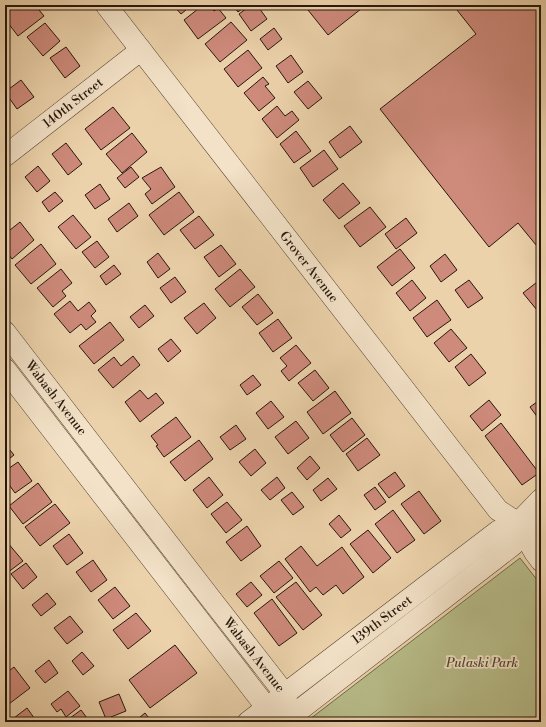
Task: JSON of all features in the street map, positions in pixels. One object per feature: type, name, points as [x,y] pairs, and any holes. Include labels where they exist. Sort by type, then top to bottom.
[{"type":"street","name":"Grover Avenue","points":[[106,5],[498,510],[518,523],[541,530]]},
{"type":"street","name":"140th Street","points":[[5,156],[141,50]]},
{"type":"street","name":"Wabash Avenue","points":[[5,332],[285,694],[287,720]]},
{"type":"street","name":"Wabash Avenue","points":[[5,369],[267,708],[287,720]]},
{"type":"street","name":"139th Street","points":[[248,722],[498,531],[518,523],[541,499]]},
{"type":"street","name":"Grover Avenue","points":[[518,523],[541,561]]},
{"type":"street","name":"139th Street","points":[[287,720],[513,545],[518,523]]},
{"type":"green space","name":"Pulaski Park","points":[[520,558],[541,585],[541,722],[306,722]]},
{"type":"building","points":[[17,5],[35,5],[44,16],[18,36],[5,19],[5,14]]},
{"type":"building","points":[[173,5],[192,5],[181,14]]},
{"type":"building","points":[[203,5],[210,5],[214,11],[218,8],[226,18],[198,39],[184,20]]},
{"type":"building","points":[[233,5],[247,5],[238,12]]},
{"type":"building","points":[[251,5],[257,5],[267,19],[251,31],[239,14]]},
{"type":"building","points":[[304,5],[366,5],[328,35]]},
{"type":"building","points":[[453,5],[541,5],[541,251],[518,223],[489,247],[380,109],[476,34]]},
{"type":"building","points":[[231,22],[247,40],[220,62],[205,44]]},
{"type":"building","points":[[45,23],[60,41],[43,56],[27,37]]},
{"type":"building","points":[[274,28],[282,39],[268,50],[260,39]]},
{"type":"building","points":[[66,47],[80,66],[65,78],[50,58]]},
{"type":"building","points":[[248,50],[262,68],[238,87],[224,69]]},
{"type":"building","points":[[291,55],[303,72],[288,83],[276,66]]},
{"type":"building","points":[[263,77],[269,84],[265,86],[275,98],[259,111],[244,93]]},
{"type":"building","points":[[21,80],[34,97],[17,109],[5,92]]},
{"type":"building","points":[[308,81],[322,98],[308,109],[294,92]]},
{"type":"building","points":[[277,106],[285,116],[292,111],[299,120],[277,138],[262,119]]},
{"type":"building","points":[[113,107],[130,128],[101,150],[85,129]]},
{"type":"building","points":[[350,126],[362,142],[340,158],[329,142]]},
{"type":"building","points":[[296,131],[311,151],[294,163],[280,144]]},
{"type":"building","points":[[132,133],[147,152],[122,173],[106,154]]},
{"type":"building","points":[[66,143],[82,164],[68,175],[52,154]]},
{"type":"building","points":[[324,150],[338,169],[313,187],[300,168]]},
{"type":"building","points":[[38,166],[50,181],[37,192],[25,177]]},
{"type":"building","points":[[131,167],[139,177],[125,188],[117,178]]},
{"type":"building","points":[[161,167],[175,187],[152,204],[145,194],[151,189],[142,178]]},
{"type":"building","points":[[343,183],[360,203],[339,219],[323,200]]},
{"type":"building","points":[[100,184],[110,199],[95,209],[85,195]]},
{"type":"building","points":[[55,192],[63,201],[49,212],[42,202]]},
{"type":"building","points":[[179,192],[194,212],[164,235],[149,215]]},
{"type":"building","points":[[129,203],[138,216],[117,232],[108,219]]},
{"type":"building","points":[[370,207],[386,227],[360,247],[344,226]]},
{"type":"building","points":[[73,215],[91,237],[76,249],[58,227]]},
{"type":"building","points":[[199,216],[214,235],[195,249],[180,230]]},
{"type":"building","points":[[406,218],[417,233],[396,249],[385,234]]},
{"type":"building","points":[[20,222],[34,240],[12,259],[5,250],[5,234]]},
{"type":"building","points":[[97,241],[109,257],[95,268],[82,252]]},
{"type":"building","points":[[41,244],[56,264],[31,284],[15,265]]},
{"type":"building","points":[[221,245],[236,264],[219,277],[204,257]]},
{"type":"building","points":[[400,249],[415,268],[392,286],[377,267]]},
{"type":"building","points":[[158,253],[170,269],[158,278],[147,262]]},
{"type":"building","points":[[445,254],[457,270],[441,282],[430,266]]},
{"type":"building","points":[[114,265],[121,274],[106,285],[100,276]]},
{"type":"building","points":[[61,269],[72,283],[62,291],[66,296],[53,307],[37,288]]},
{"type":"building","points":[[240,269],[255,287],[230,307],[215,289]]},
{"type":"building","points":[[175,277],[186,292],[171,303],[160,288]]},
{"type":"building","points":[[541,279],[541,315],[523,293]]},
{"type":"building","points":[[412,280],[426,298],[410,311],[396,293]]},
{"type":"building","points":[[469,280],[483,298],[468,308],[455,290]]},
{"type":"building","points":[[258,294],[273,313],[257,325],[242,307]]},
{"type":"building","points":[[437,300],[451,320],[427,337],[413,318]]},
{"type":"building","points":[[70,301],[78,311],[89,302],[96,311],[91,316],[96,322],[86,330],[81,324],[70,333],[54,314]]},
{"type":"building","points":[[204,303],[216,318],[197,334],[184,318]]},
{"type":"building","points":[[145,305],[154,316],[139,328],[130,317]]},
{"type":"building","points":[[278,319],[292,338],[273,352],[259,333]]},
{"type":"building","points":[[110,322],[124,340],[94,364],[79,346]]},
{"type":"building","points":[[451,329],[467,348],[449,362],[434,343]]},
{"type":"building","points":[[171,339],[181,351],[168,362],[158,349]]},
{"type":"building","points":[[296,345],[311,363],[289,381],[281,371],[287,366],[280,358]]},
{"type":"building","points":[[471,354],[486,373],[469,386],[455,367]]},
{"type":"building","points":[[133,356],[140,365],[113,388],[98,370],[114,357],[121,366]]},
{"type":"building","points":[[315,370],[329,388],[313,401],[298,383]]},
{"type":"building","points":[[253,375],[261,385],[247,395],[240,385]]},
{"type":"building","points":[[140,390],[148,399],[156,393],[164,403],[140,422],[125,402]]},
{"type":"building","points":[[335,391],[351,413],[323,434],[307,412]]},
{"type":"building","points":[[541,399],[541,422],[530,407]]},
{"type":"building","points":[[489,400],[501,415],[482,431],[470,416]]},
{"type":"building","points":[[271,401],[284,417],[268,429],[256,413]]},
{"type":"building","points":[[176,417],[191,437],[164,457],[156,446],[158,445],[151,436]]},
{"type":"building","points":[[352,418],[365,435],[343,452],[330,435]]},
{"type":"building","points":[[296,421],[309,438],[288,454],[275,437]]},
{"type":"building","points":[[501,423],[539,473],[522,485],[485,436]]},
{"type":"building","points":[[236,425],[246,439],[230,450],[220,437]]},
{"type":"building","points":[[367,438],[380,455],[358,471],[346,454]]},
{"type":"building","points":[[199,440],[213,459],[185,481],[170,462]]},
{"type":"building","points":[[5,444],[14,455],[5,462]]},
{"type":"building","points":[[255,449],[266,463],[251,476],[239,462]]},
{"type":"building","points":[[310,456],[320,468],[307,480],[297,468]]},
{"type":"building","points":[[18,462],[32,481],[15,493],[5,479],[5,471]]},
{"type":"building","points":[[395,472],[405,486],[389,498],[378,484]]},
{"type":"building","points":[[209,477],[223,495],[207,508],[193,490]]},
{"type":"building","points":[[277,477],[285,488],[270,500],[261,490]]},
{"type":"building","points":[[328,478],[337,489],[321,501],[313,490]]},
{"type":"building","points":[[38,483],[52,502],[23,524],[9,506]]},
{"type":"building","points":[[375,487],[386,502],[375,510],[364,495]]},
{"type":"building","points":[[419,491],[441,521],[424,534],[401,504]]},
{"type":"building","points":[[292,492],[304,507],[293,515],[281,500]]},
{"type":"building","points":[[227,502],[242,520],[226,533],[211,514]]},
{"type":"building","points":[[55,504],[70,523],[40,546],[25,527]]},
{"type":"building","points":[[393,510],[415,540],[397,553],[375,524]]},
{"type":"building","points":[[339,515],[351,530],[341,538],[329,524]]},
{"type":"building","points":[[247,526],[261,546],[241,561],[226,542]]},
{"type":"building","points":[[368,530],[391,558],[373,573],[350,544]]},
{"type":"building","points":[[69,534],[83,553],[67,565],[53,546]]},
{"type":"building","points":[[7,542],[23,561],[7,573],[5,570],[5,544]]},
{"type":"building","points":[[301,546],[317,566],[342,547],[364,577],[343,594],[336,585],[323,595],[316,587],[310,592],[285,559]]},
{"type":"building","points":[[93,560],[107,580],[91,592],[76,572]]},
{"type":"building","points":[[279,561],[293,578],[274,593],[260,576]]},
{"type":"building","points":[[26,563],[37,577],[23,589],[11,574]]},
{"type":"building","points":[[251,582],[262,595],[247,607],[236,594]]},
{"type":"building","points":[[296,582],[322,615],[303,630],[276,597]]},
{"type":"building","points":[[115,587],[130,606],[113,619],[98,600]]},
{"type":"building","points":[[47,593],[56,604],[41,616],[32,605]]},
{"type":"building","points":[[272,599],[297,633],[279,646],[254,613]]},
{"type":"building","points":[[136,613],[151,631],[128,649],[113,630]]},
{"type":"building","points":[[70,616],[83,632],[67,644],[54,628]]},
{"type":"building","points":[[175,645],[197,673],[150,708],[129,680]]},
{"type":"building","points":[[82,652],[94,666],[83,675],[72,661]]},
{"type":"building","points":[[49,660],[58,673],[45,683],[35,671]]},
{"type":"building","points":[[14,667],[30,688],[5,707],[5,674]]},
{"type":"building","points":[[68,691],[80,706],[66,717],[61,709],[57,712],[51,704]]},
{"type":"building","points":[[119,694],[126,711],[106,719],[99,702]]},
{"type":"building","points":[[27,708],[37,722],[10,722],[10,721]]},
{"type":"building","points":[[81,710],[90,722],[66,722],[66,721]]},
{"type":"building","points":[[145,713],[152,722],[134,722]]}]
